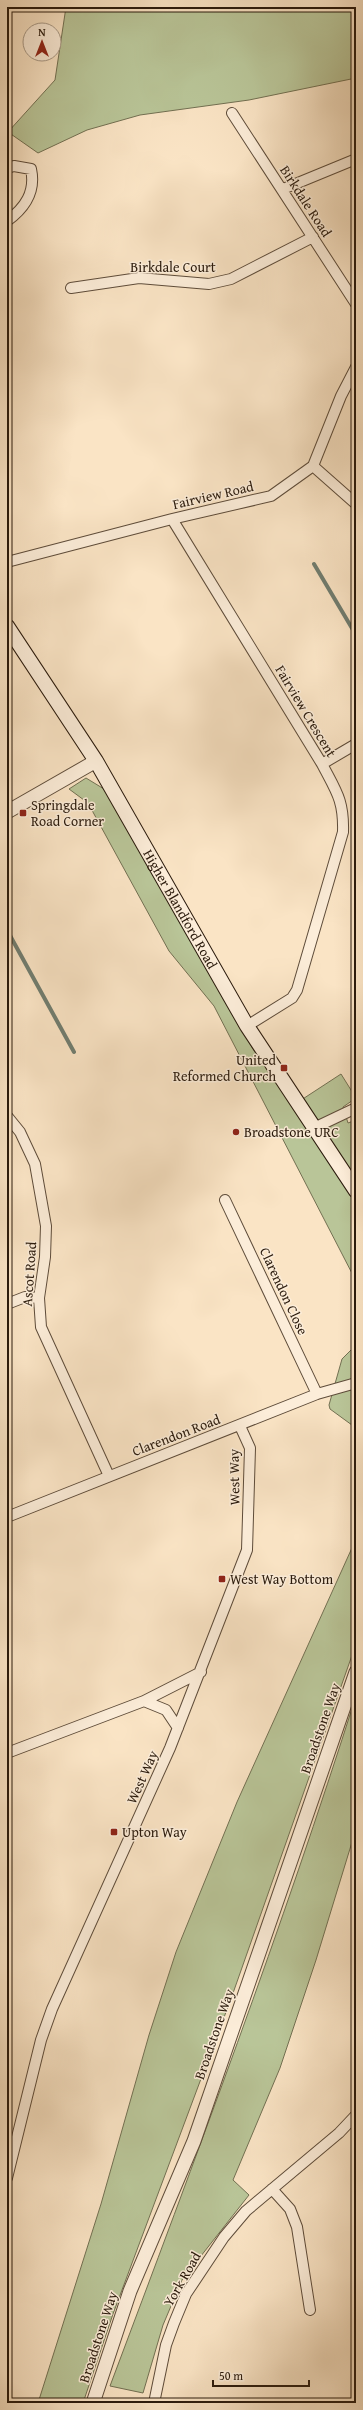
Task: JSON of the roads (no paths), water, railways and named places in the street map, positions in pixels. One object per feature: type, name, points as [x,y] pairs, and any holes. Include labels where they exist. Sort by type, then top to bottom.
[{"type":"main road","name":"Higher Blandford Road","points":[[7,626],[96,761],[247,1026],[356,1191]]},
{"type":"street","name":"Birkdale Road","points":[[232,114],[283,189],[356,304]]},
{"type":"street","points":[[283,189],[356,159]]},
{"type":"street","points":[[7,168],[14,166],[30,169],[33,179],[26,204],[7,221]]},
{"type":"street","name":"Birkdale Court","points":[[71,288],[139,278],[209,284],[231,279],[313,237]]},
{"type":"street","points":[[356,367],[341,396],[313,466],[356,504]]},
{"type":"street","name":"Fairview Road","points":[[7,562],[172,519],[271,496],[313,466]]},
{"type":"street","name":"Fairview Crescent","points":[[172,519],[322,764],[341,800],[344,811],[343,832],[297,990],[292,998],[247,1026]]},
{"type":"street","points":[[322,764],[356,744]]},
{"type":"street","points":[[7,812],[96,761]]},
{"type":"street","points":[[314,1128],[356,1108]]},
{"type":"street","name":"Ascot Road","points":[[7,1116],[20,1132],[35,1164],[41,1191],[46,1226],[45,1257],[39,1298],[41,1327],[109,1476]]},
{"type":"street","name":"Clarendon Close","points":[[225,1200],[317,1394]]},
{"type":"street","points":[[7,1304],[25,1297],[39,1298]]},
{"type":"street","name":"Clarendon Road","points":[[7,1517],[240,1426],[317,1394],[356,1383]]},
{"type":"street","name":"West Way","points":[[7,2178],[45,2028],[178,1728],[201,1672],[247,1550],[250,1448],[240,1426]]},
{"type":"street","points":[[7,1753],[144,1701],[201,1672]]},
{"type":"street","name":"Broadstone Way","points":[[93,2403],[130,2291],[194,2141],[356,1672]]},
{"type":"street","points":[[144,1701],[166,1710],[178,1728]]},
{"type":"street","name":"York Road","points":[[154,2403],[166,2345],[186,2294],[224,2237],[246,2211],[355,2118]]},
{"type":"street","points":[[272,2189],[290,2210],[297,2227],[310,2310]]},
{"type":"waterway","points":[[314,564],[356,635]]},
{"type":"waterway","points":[[7,930],[74,1052]]},
{"type":"place","name":"Springdale Road Corner","points":[[23,813]]},
{"type":"place","name":"United Reformed Church","points":[[284,1068]]},
{"type":"place","name":"Broadstone URC","points":[[236,1132]]},
{"type":"place","name":"West Way Bottom","points":[[222,1579]]},
{"type":"place","name":"Upton Way","points":[[114,1832]]}]
